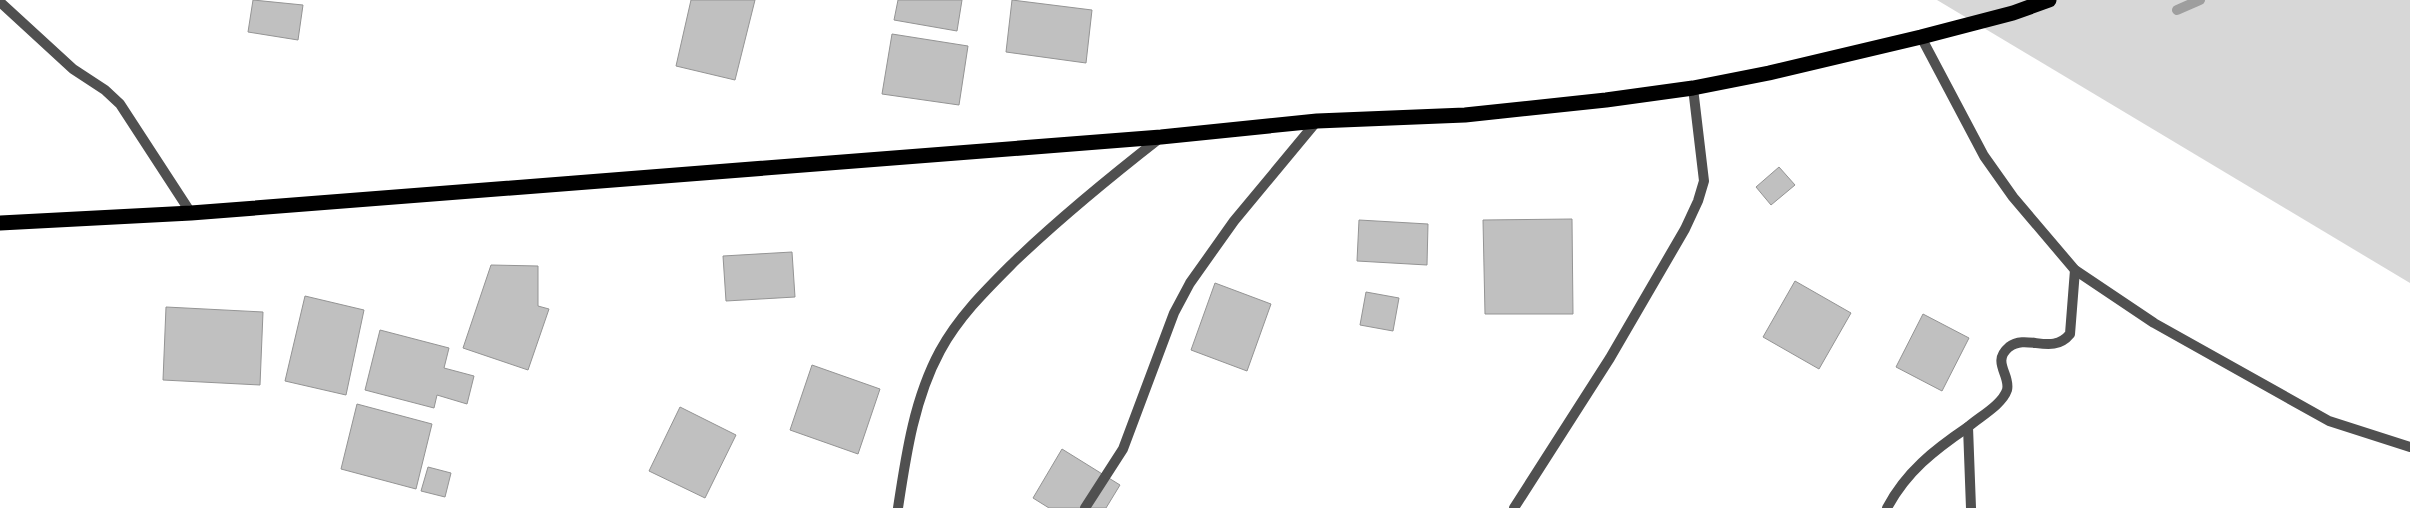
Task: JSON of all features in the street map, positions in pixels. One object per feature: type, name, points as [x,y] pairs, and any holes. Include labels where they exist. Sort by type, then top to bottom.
[{"type":"highway","points":[[0,223],[191,213],[1160,137],[1317,121],[1465,115],[1606,100],[1694,88],[1769,73],[1921,37],[2013,13],[2049,0]]},
{"type":"street","points":[[0,2],[73,69],[105,90],[120,104],[191,213]]},
{"type":"street","points":[[1921,37],[1984,156],[2013,197],[2075,270],[2162,328],[2329,421],[2410,447]]},
{"type":"street","points":[[1514,508],[1610,358],[1685,229],[1698,201],[1704,182],[1694,88]]},
{"type":"street","points":[[1085,508],[1122,449],[1174,313],[1190,283],[1234,221],[1317,121]]},
{"type":"street","points":[[898,508],[906,455],[916,413],[939,352],[958,322],[987,288],[1046,231],[1160,137]]},
{"type":"street","points":[[1887,508],[1898,488],[1912,471],[1938,447],[1968,427],[2003,398],[2007,389],[2002,360],[2008,348],[2017,343],[2056,344],[2070,334],[2075,270]]},
{"type":"street","points":[[1968,427],[1971,508]]},
{"type":"shaded area","points":[[1937,0],[2410,0],[2410,283]]},
{"type":"building","points":[[253,0],[303,5],[298,40],[248,32]]},
{"type":"building","points":[[691,0],[755,0],[735,80],[676,66]]},
{"type":"building","points":[[898,0],[962,0],[957,31],[894,20]]},
{"type":"building","points":[[1012,0],[1092,10],[1086,63],[1006,52]]},
{"type":"building","points":[[892,34],[968,46],[959,105],[882,94]]},
{"type":"building","points":[[1779,167],[1795,185],[1771,205],[1756,187]]},
{"type":"building","points":[[1572,219],[1573,314],[1485,314],[1483,220]]},
{"type":"building","points":[[1359,220],[1428,224],[1427,265],[1357,261]]},
{"type":"building","points":[[792,252],[795,297],[726,301],[723,256]]},
{"type":"building","points":[[491,265],[538,266],[538,306],[549,309],[528,370],[463,348]]},
{"type":"building","points":[[1795,281],[1851,313],[1819,369],[1763,337]]},
{"type":"building","points":[[1215,283],[1271,304],[1247,371],[1191,350]]},
{"type":"building","points":[[1366,292],[1399,298],[1393,331],[1360,325]]},
{"type":"building","points":[[305,296],[364,310],[346,395],[285,381]]},
{"type":"building","points":[[166,307],[263,312],[260,385],[163,380]]},
{"type":"building","points":[[1923,314],[1969,338],[1942,391],[1896,367]]},
{"type":"building","points":[[380,330],[449,348],[444,368],[474,376],[467,404],[437,395],[434,408],[365,390]]},
{"type":"building","points":[[812,365],[880,389],[858,454],[790,430]]},
{"type":"building","points":[[357,404],[432,424],[416,489],[341,469]]},
{"type":"building","points":[[680,407],[736,435],[705,498],[649,471]]},
{"type":"building","points":[[1062,449],[1120,485],[1106,508],[1049,508],[1033,498]]},
{"type":"building","points":[[428,467],[451,473],[445,497],[421,491]]},
{"type":"waterway","points":[[2177,10],[2200,0]]}]
